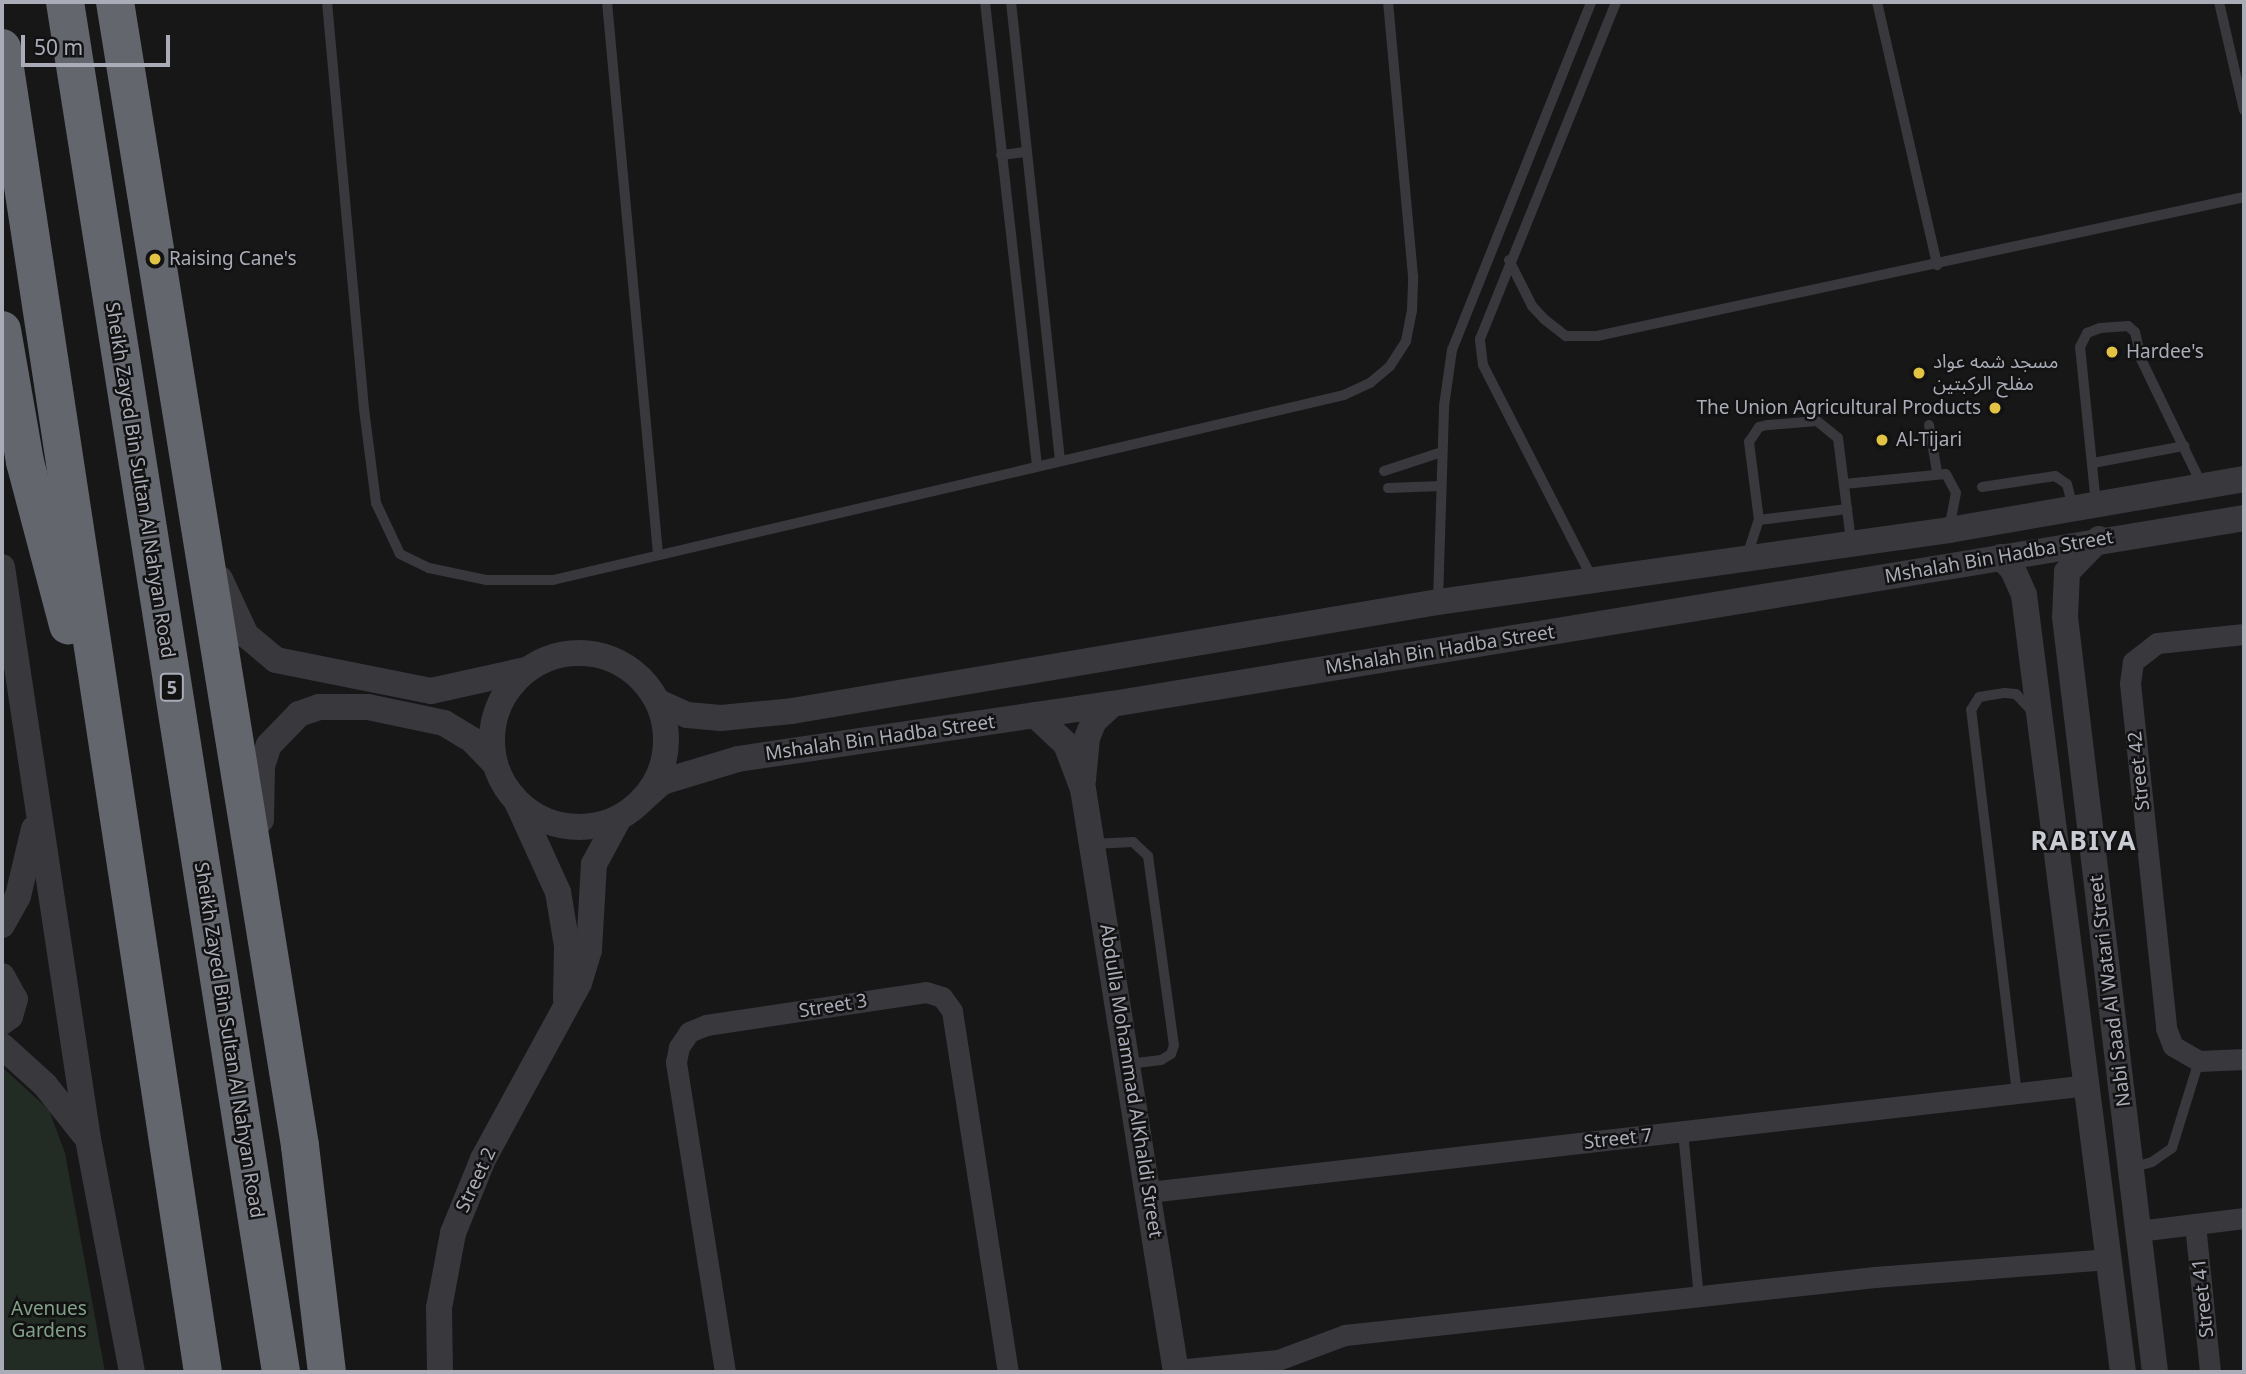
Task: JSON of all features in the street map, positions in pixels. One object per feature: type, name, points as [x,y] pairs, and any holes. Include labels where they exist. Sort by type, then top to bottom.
[{"type":"highway","name":"Sheikh Zayed Bin Sultan Al Nahyan Road","points":[[65,2],[281,1372]]},
{"type":"highway","points":[[115,2],[192,494],[300,1146],[327,1372]]},
{"type":"highway","points":[[2,48],[109,768],[203,1372]]},
{"type":"highway","points":[[2,330],[24,462],[109,768]]},
{"type":"street","name":"Mshalah Bin Hadba Street","points":[[658,702],[687,715],[721,718],[792,711],[1438,602],[1787,550],[1949,530],[2244,480]]},
{"type":"street","points":[[192,494],[237,621],[260,650],[276,660],[430,691],[526,670],[548,658],[573,652],[599,654],[623,664],[643,680],[658,702],[665,726],[665,752],[658,777],[643,799],[619,817],[598,825],[554,824],[516,800],[495,764],[459,730],[428,719],[341,705],[299,714],[281,727],[262,766],[265,923]]},
{"type":"street","name":"Mshalah Bin Hadba Street","points":[[643,799],[662,782],[738,759],[1112,704],[1860,582],[2099,539],[2244,518]]},
{"type":"street","name":"Nabi Saad Al Watari Street","points":[[2099,539],[2067,572],[2066,617],[2155,1372]]},
{"type":"street","points":[[1851,541],[1844,563],[1860,582]]},
{"type":"street","points":[[1787,550],[1799,557],[1804,567],[1802,576],[1787,593]]},
{"type":"street","name":"Nabi Saad Al Watari Street","points":[[2001,557],[2013,570],[2024,595],[2123,1372]]},
{"type":"street","points":[[2,567],[37,817],[88,1139],[132,1372]]},
{"type":"street","name":"Street 42","points":[[2199,1061],[2173,1045],[2166,1028],[2130,683],[2133,662],[2157,643],[2244,634]]},
{"type":"street","points":[[495,764],[494,723],[511,685],[526,670]]},
{"type":"street","name":"Abdulla Mohammad AlKhaldi Street","points":[[1083,789],[1087,738],[1094,721],[1112,704]]},
{"type":"street","name":"Abdulla Mohammad AlKhaldi Street","points":[[1035,715],[1066,744],[1083,789],[1176,1371]]},
{"type":"street","name":"Street 2","points":[[516,800],[549,865],[565,920],[566,1004]]},
{"type":"street","points":[[2,925],[19,896],[37,817]]},
{"type":"street","name":"Street 2","points":[[440,1372],[439,1308],[453,1233],[484,1159],[579,984],[589,950],[594,864],[619,817]]},
{"type":"street","points":[[2065,918],[2069,907],[2081,902],[2101,914]]},
{"type":"street","points":[[2,976],[15,999],[10,1016],[2,1022]]},
{"type":"street","name":"Street 3","points":[[724,1372],[676,1062],[679,1046],[690,1032],[706,1025],[926,992],[942,997],[952,1011],[1008,1372]]},
{"type":"street","points":[[2,1046],[45,1085],[88,1139]]},
{"type":"street","points":[[2199,1061],[2244,1059]]},
{"type":"street","name":"Street 7","points":[[1149,1192],[2088,1085]]},
{"type":"street","points":[[2138,1231],[2244,1218]]},
{"type":"street","name":"Street 41","points":[[2194,1224],[2210,1372]]},
{"type":"street","points":[[1176,1371],[1278,1360],[1345,1335],[1699,1297],[2109,1259]]},
{"type":"lane","points":[[327,2],[365,423],[376,503],[400,554],[429,568],[486,580],[553,580],[1344,395],[1370,383],[1390,366],[1406,341],[1413,276],[1388,2]]},
{"type":"lane","points":[[607,2],[658,554]]},
{"type":"lane","points":[[985,2],[1037,465]]},
{"type":"lane","points":[[1011,2],[1060,460]]},
{"type":"lane","points":[[1438,602],[1442,452],[1452,350],[1591,2]]},
{"type":"lane","points":[[1592,578],[1483,365],[1480,339],[1509,260],[1616,2]]},
{"type":"lane","points":[[1877,2],[1937,265]]},
{"type":"lane","points":[[2219,2],[2244,110]]},
{"type":"lane","points":[[1001,155],[1027,152]]},
{"type":"lane","points":[[1509,260],[1532,306],[1566,336],[1597,336],[2244,197]]},
{"type":"lane","points":[[2085,506],[2093,463],[2080,347],[2087,333],[2101,328],[2132,328],[2141,359],[2203,486]]},
{"type":"lane","points":[[1747,556],[1759,520],[1749,442],[1759,427],[1817,421],[1829,427],[1838,438],[1851,541]]},
{"type":"lane","points":[[1929,425],[1937,472]]},
{"type":"lane","points":[[2093,463],[2184,446]]},
{"type":"lane","points":[[1384,471],[1442,452]]},
{"type":"lane","points":[[1844,484],[1937,472],[1946,474],[1955,486],[1949,530]]},
{"type":"lane","points":[[1982,487],[2055,476],[2067,484],[2085,506]]},
{"type":"lane","points":[[1388,488],[1441,486]]},
{"type":"lane","points":[[1759,520],[1847,509]]},
{"type":"lane","points":[[2017,1094],[1970,710],[1979,697],[2016,694],[2039,722]]},
{"type":"lane","points":[[1092,844],[1133,842],[1148,856],[1174,1045],[1171,1054],[1161,1060],[1128,1064]]},
{"type":"lane","points":[[2131,1168],[2152,1162],[2172,1148],[2199,1061]]},
{"type":"lane","points":[[1683,1132],[1699,1297]]},
{"type":"lane","points":[[125,1372],[126,1338]]},
{"type":"green space","name":"Avenues Gardens","points":[[2,1067],[49,1110],[65,1153],[105,1372],[3,1372]]},
{"type":"place","name":"Raising Cane's","points":[[155,259]]},
{"type":"place","name":"Hardee's","points":[[2112,352]]},
{"type":"place","name":"مسجد شمه عواد مفلح الركبتين","points":[[1919,373]]},
{"type":"place","name":"The Union Agricultural Products","points":[[1995,408]]},
{"type":"place","name":"Al-Tijari","points":[[1882,440]]},
{"type":"district","name":"RABIYA","points":[[2084,841]]}]
